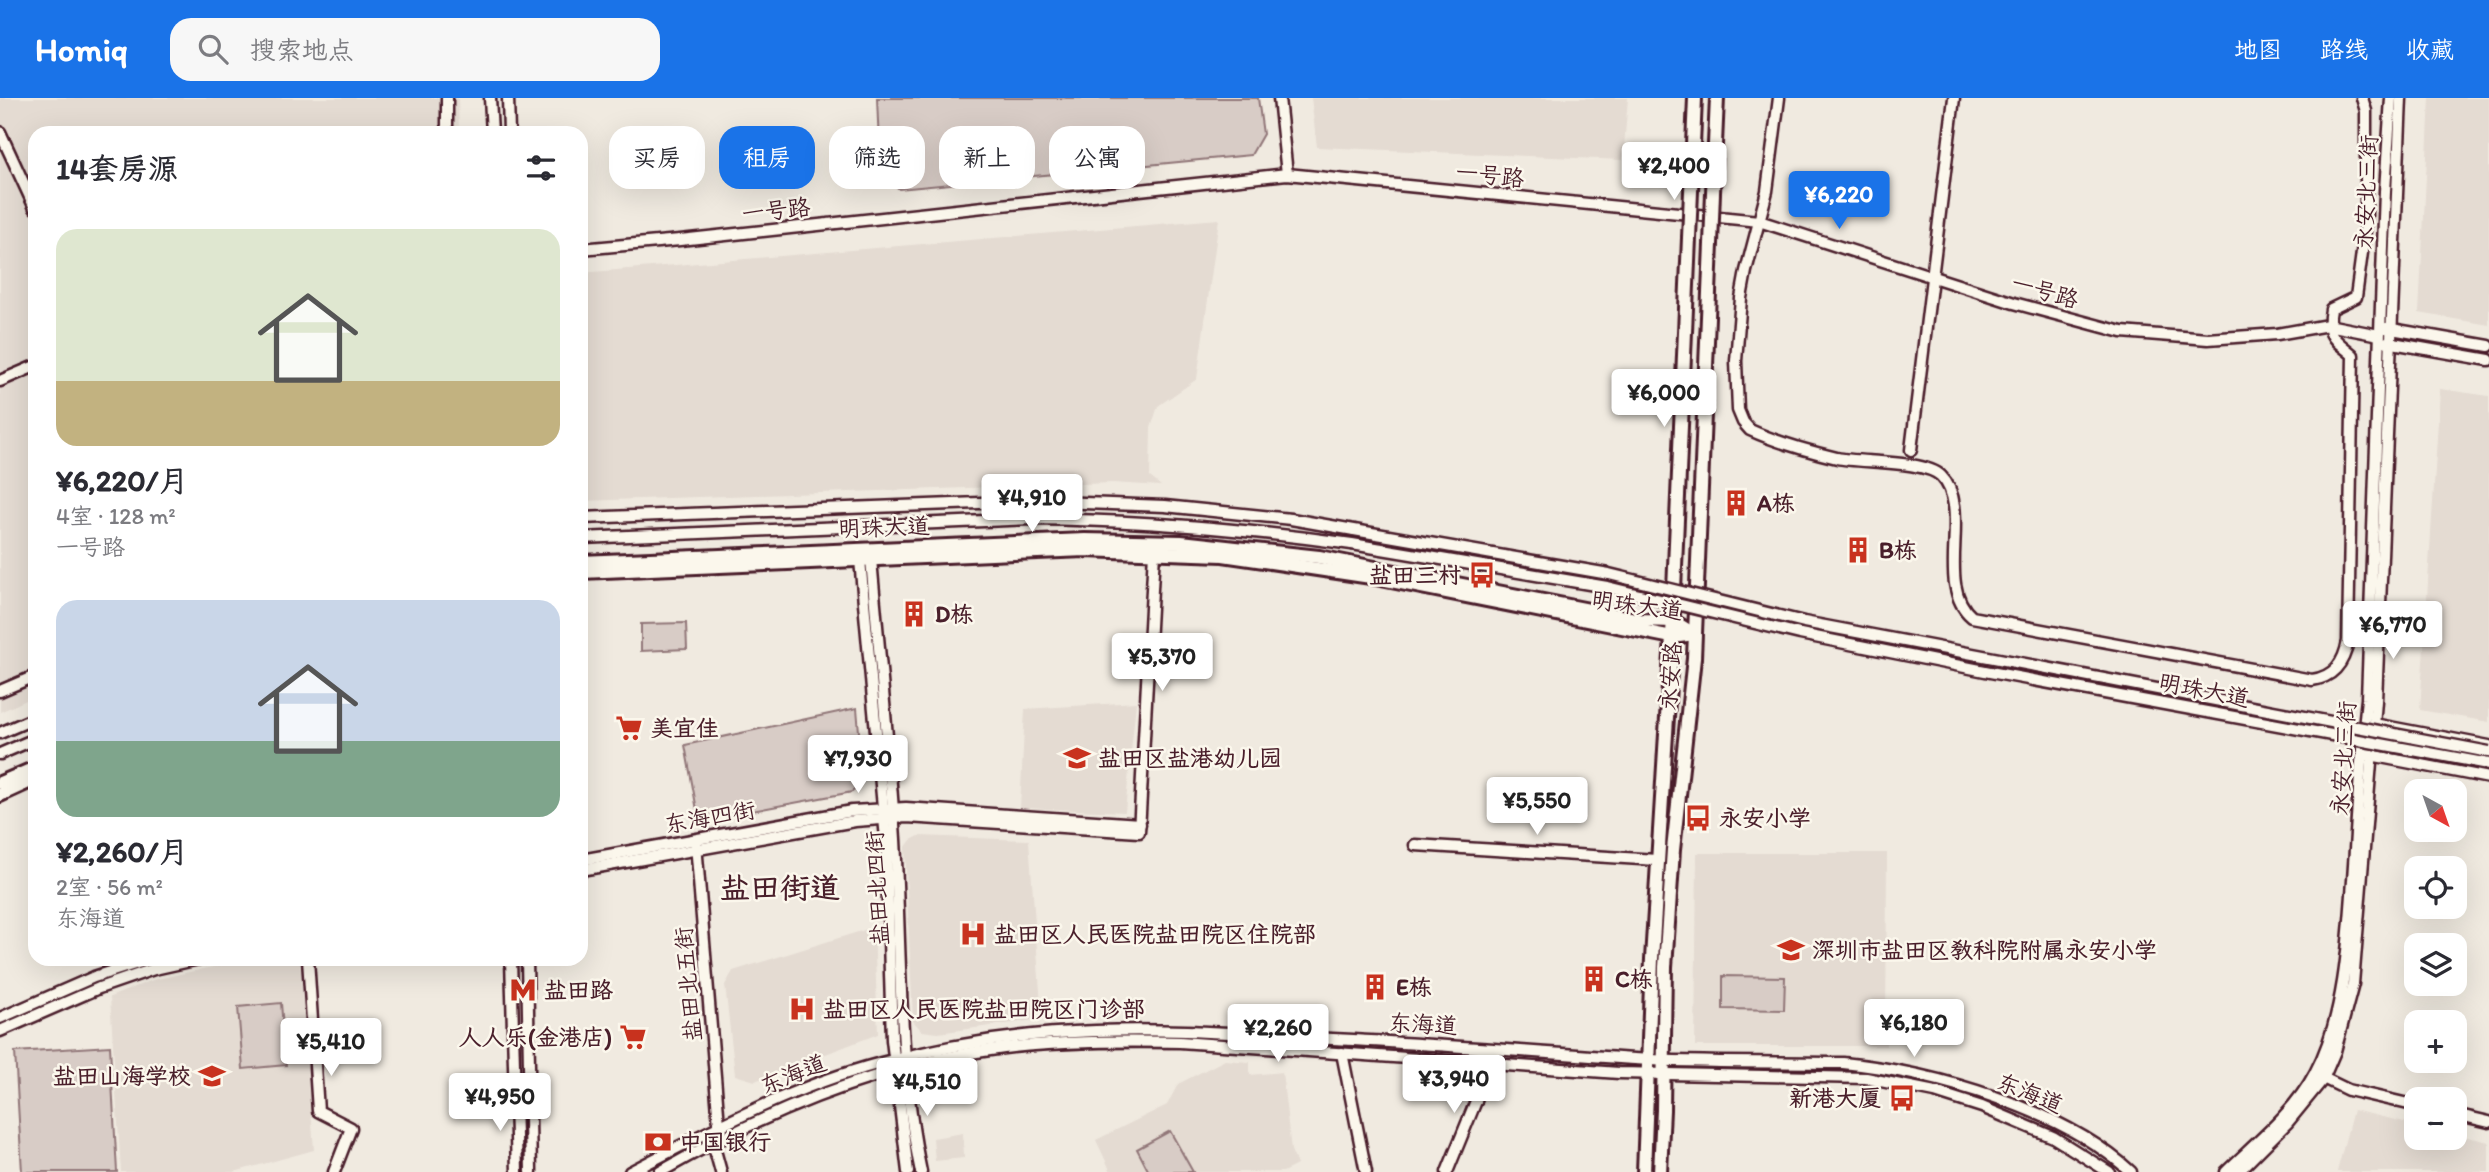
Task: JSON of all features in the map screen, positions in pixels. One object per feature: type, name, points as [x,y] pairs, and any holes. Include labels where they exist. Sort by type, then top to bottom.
[{"type":"main road","name":"永安路","points":[[1644,1172],[1657,860],[1673,621],[1695,98]]},
{"type":"main road","name":"永安路","points":[[1660,1172],[1665,967],[1694,634],[1717,98]]},
{"type":"main road","name":"明珠大道","points":[[588,561],[1085,540],[1181,542],[1319,558],[1640,620],[1673,621],[1694,634]]},
{"type":"main road","name":"明珠大道","points":[[588,572],[1085,550],[1223,555],[1317,567],[1672,637],[1694,634]]},
{"type":"main road","points":[[0,783],[28,771]]},
{"type":"main road","points":[[0,794],[28,782]]},
{"type":"street","points":[[447,98],[447,126]]},
{"type":"street","points":[[490,98],[492,126]]},
{"type":"street","points":[[508,98],[509,126]]},
{"type":"street","points":[[1279,98],[1286,174]]},
{"type":"street","points":[[1779,98],[1767,191],[1746,271],[1740,311],[1738,410],[1750,430],[1838,458],[1922,467],[1941,476],[1953,498],[1955,588],[1959,603],[1972,617],[2312,680],[2324,678],[2334,672],[2341,664],[2348,641],[2353,355],[2330,335],[2328,325],[2331,309],[2356,298],[2366,222],[2366,111],[2362,98]]},
{"type":"street","points":[[1911,450],[1954,98]]},
{"type":"street","name":"永安北三街","points":[[2366,754],[2363,733],[2367,699],[2385,191],[2392,98]]},
{"type":"street","name":"永安北三街","points":[[2238,1172],[2287,1122],[2319,1077],[2333,1025],[2350,937],[2366,754],[2374,724],[2392,342],[2394,213],[2400,98]]},
{"type":"street","points":[[0,132],[28,193]]},
{"type":"street","name":"一号路","points":[[588,247],[680,240],[1286,174],[1759,221],[2014,303],[2122,332],[2208,340],[2277,334],[2328,325],[2380,335]]},
{"type":"street","points":[[2489,346],[2392,328],[2380,335],[2392,342],[2489,360]]},
{"type":"street","points":[[0,381],[28,369]]},
{"type":"street","name":"明珠大道","points":[[588,518],[1030,500],[1165,506],[1290,519],[1609,574],[1804,622],[2489,752]]},
{"type":"street","name":"明珠大道","points":[[588,538],[1031,519],[1178,524],[1286,535],[1607,587],[1800,634],[1990,672],[2489,764]]},
{"type":"street","name":"东海四街","points":[[588,859],[888,814],[1140,828],[1154,552]]},
{"type":"street","name":"盐田北四街","points":[[865,559],[888,814],[900,1058],[895,1071],[908,1172]]},
{"type":"street","points":[[0,691],[28,679]]},
{"type":"street","points":[[0,733],[28,721]]},
{"type":"street","points":[[2363,733],[2374,724],[2489,746]]},
{"type":"street","points":[[0,754],[28,742]]},
{"type":"street","points":[[2366,754],[2489,778]]},
{"type":"street","name":"东海四街","points":[[588,868],[696,844]]},
{"type":"street","name":"盐田北五街","points":[[696,844],[719,1125]]},
{"type":"street","points":[[1415,845],[1657,860]]},
{"type":"street","points":[[0,1018],[94,977],[128,966]]},
{"type":"street","points":[[0,1031],[99,988],[170,966]]},
{"type":"street","points":[[308,966],[318,1111],[351,1128],[334,1172]]},
{"type":"street","points":[[511,966],[517,1172]]},
{"type":"street","points":[[527,966],[531,1172]]},
{"type":"street","name":"东海道","points":[[630,1172],[719,1125],[843,1074],[900,1058],[1013,1038],[1067,1032],[1152,1030],[1404,1042],[1648,1060],[1843,1063],[1914,1075],[2028,1110],[2084,1139],[2131,1172]]},
{"type":"street","name":"东海道","points":[[660,1172],[713,1143],[816,1097],[907,1068],[1004,1048],[1089,1042],[1180,1042],[1647,1074],[1854,1077],[1911,1086],[1982,1107],[2053,1137],[2109,1172]]},
{"type":"street","points":[[1342,1053],[1366,1172]]},
{"type":"street","name":"盐田北四街","points":[[900,1058],[907,1068],[921,1172]]},
{"type":"street","points":[[1447,1172],[1476,1101],[1483,1063]]},
{"type":"street","points":[[2319,1077],[2348,1090],[2404,1103]]},
{"type":"street","name":"永安北三街","points":[[2225,1172],[2319,1077]]},
{"type":"street","points":[[2467,1117],[2489,1122]]},
{"type":"street","points":[[713,1143],[721,1172]]},
{"type":"shaded area","points":[[0,98],[458,98],[459,126],[28,126],[28,699],[0,712]]},
{"type":"shaded area","points":[[877,98],[1258,98],[1263,134],[1251,155],[1145,165],[1145,126],[1049,126],[1049,175],[1035,176],[1035,126],[939,126],[939,185],[925,186],[925,126],[878,126]]},
{"type":"shaded area","points":[[1311,98],[1628,98],[1623,160],[1317,147]]},
{"type":"shaded area","points":[[2430,98],[2489,98],[2489,325],[2419,313]]},
{"type":"shaded area","points":[[1219,219],[1197,379],[1158,406],[1151,428],[1150,477],[1161,486],[1113,483],[588,501],[588,272]]},
{"type":"shaded area","points":[[2440,389],[2489,396],[2489,722],[2420,710]]},
{"type":"shaded area","points":[[686,623],[687,649],[641,651],[641,624]]},
{"type":"shaded area","name":"盐田区盐港幼儿园","points":[[1136,702],[1125,812],[1020,808],[1025,709]]},
{"type":"shaded area","points":[[857,708],[863,780],[852,792],[699,821],[685,745]]},
{"type":"shaded area","name":"盐田区人民医院盐田院区住院部","points":[[919,836],[1029,840],[1042,1019],[938,1033],[922,1031],[913,1021],[905,848],[911,840]]},
{"type":"shaded area","name":"深圳市盐田区教科院附属永安小学","points":[[1697,853],[1887,853],[1886,1046],[1695,1046]]},
{"type":"shaded area","name":"盐田区人民医院盐田院区门诊部","points":[[874,927],[878,1034],[755,1081],[735,1075],[725,985],[733,971]]},
{"type":"shaded area","name":"盐田山海学校","points":[[218,966],[301,966],[314,1150],[234,1172],[121,1172],[110,997],[153,980]]},
{"type":"shaded area","points":[[1723,976],[1785,977],[1784,1010],[1723,1009]]},
{"type":"shaded area","points":[[281,1003],[286,1065],[243,1069],[238,1007]]},
{"type":"shaded area","points":[[110,1046],[117,1172],[22,1172],[15,1052]]},
{"type":"shaded area","points":[[1225,1060],[1250,1062],[1250,1075],[1282,1072],[1291,1150],[1297,1165],[1283,1172],[1111,1172],[1096,1140],[1167,1105],[1178,1084]]},
{"type":"shaded area","points":[[2353,1110],[2404,1122],[2404,1150],[2467,1150],[2467,1137],[2489,1142],[2489,1172],[2337,1172]]},
{"type":"shaded area","points":[[1170,1131],[1193,1172],[1149,1172],[1137,1149]]},
{"type":"shaded area","points":[[963,1133],[964,1158],[935,1161],[933,1138]]},
{"type":"place","name":"A栋","points":[[1736,503]]},
{"type":"place","name":"B栋","points":[[1858,550]]},
{"type":"place","name":"盐田三村","points":[[1482,575]]},
{"type":"place","name":"D栋","points":[[914,614]]},
{"type":"place","name":"美宜佳","points":[[629,728]]},
{"type":"place","name":"盐田区盐港幼儿园","points":[[1077,758]]},
{"type":"place","name":"永安小学","points":[[1698,818]]},
{"type":"place","name":"盐田区人民医院盐田院区住院部","points":[[973,934]]},
{"type":"place","name":"深圳市盐田区教科院附属永安小学","points":[[1791,950]]},
{"type":"place","name":"C栋","points":[[1594,979]]},
{"type":"place","name":"E栋","points":[[1375,987]]},
{"type":"place","name":"盐田路","points":[[523,990]]},
{"type":"place","name":"盐田区人民医院盐田院区门诊部","points":[[802,1009]]},
{"type":"place","name":"人人乐(金港店)","points":[[633,1037]]},
{"type":"place","name":"盐田山海学校","points":[[212,1076]]},
{"type":"place","name":"新港大厦","points":[[1902,1098]]},
{"type":"place","name":"中国银行","points":[[658,1142]]},
{"type":"district","name":"盐田街道","points":[[780,887]]}]
